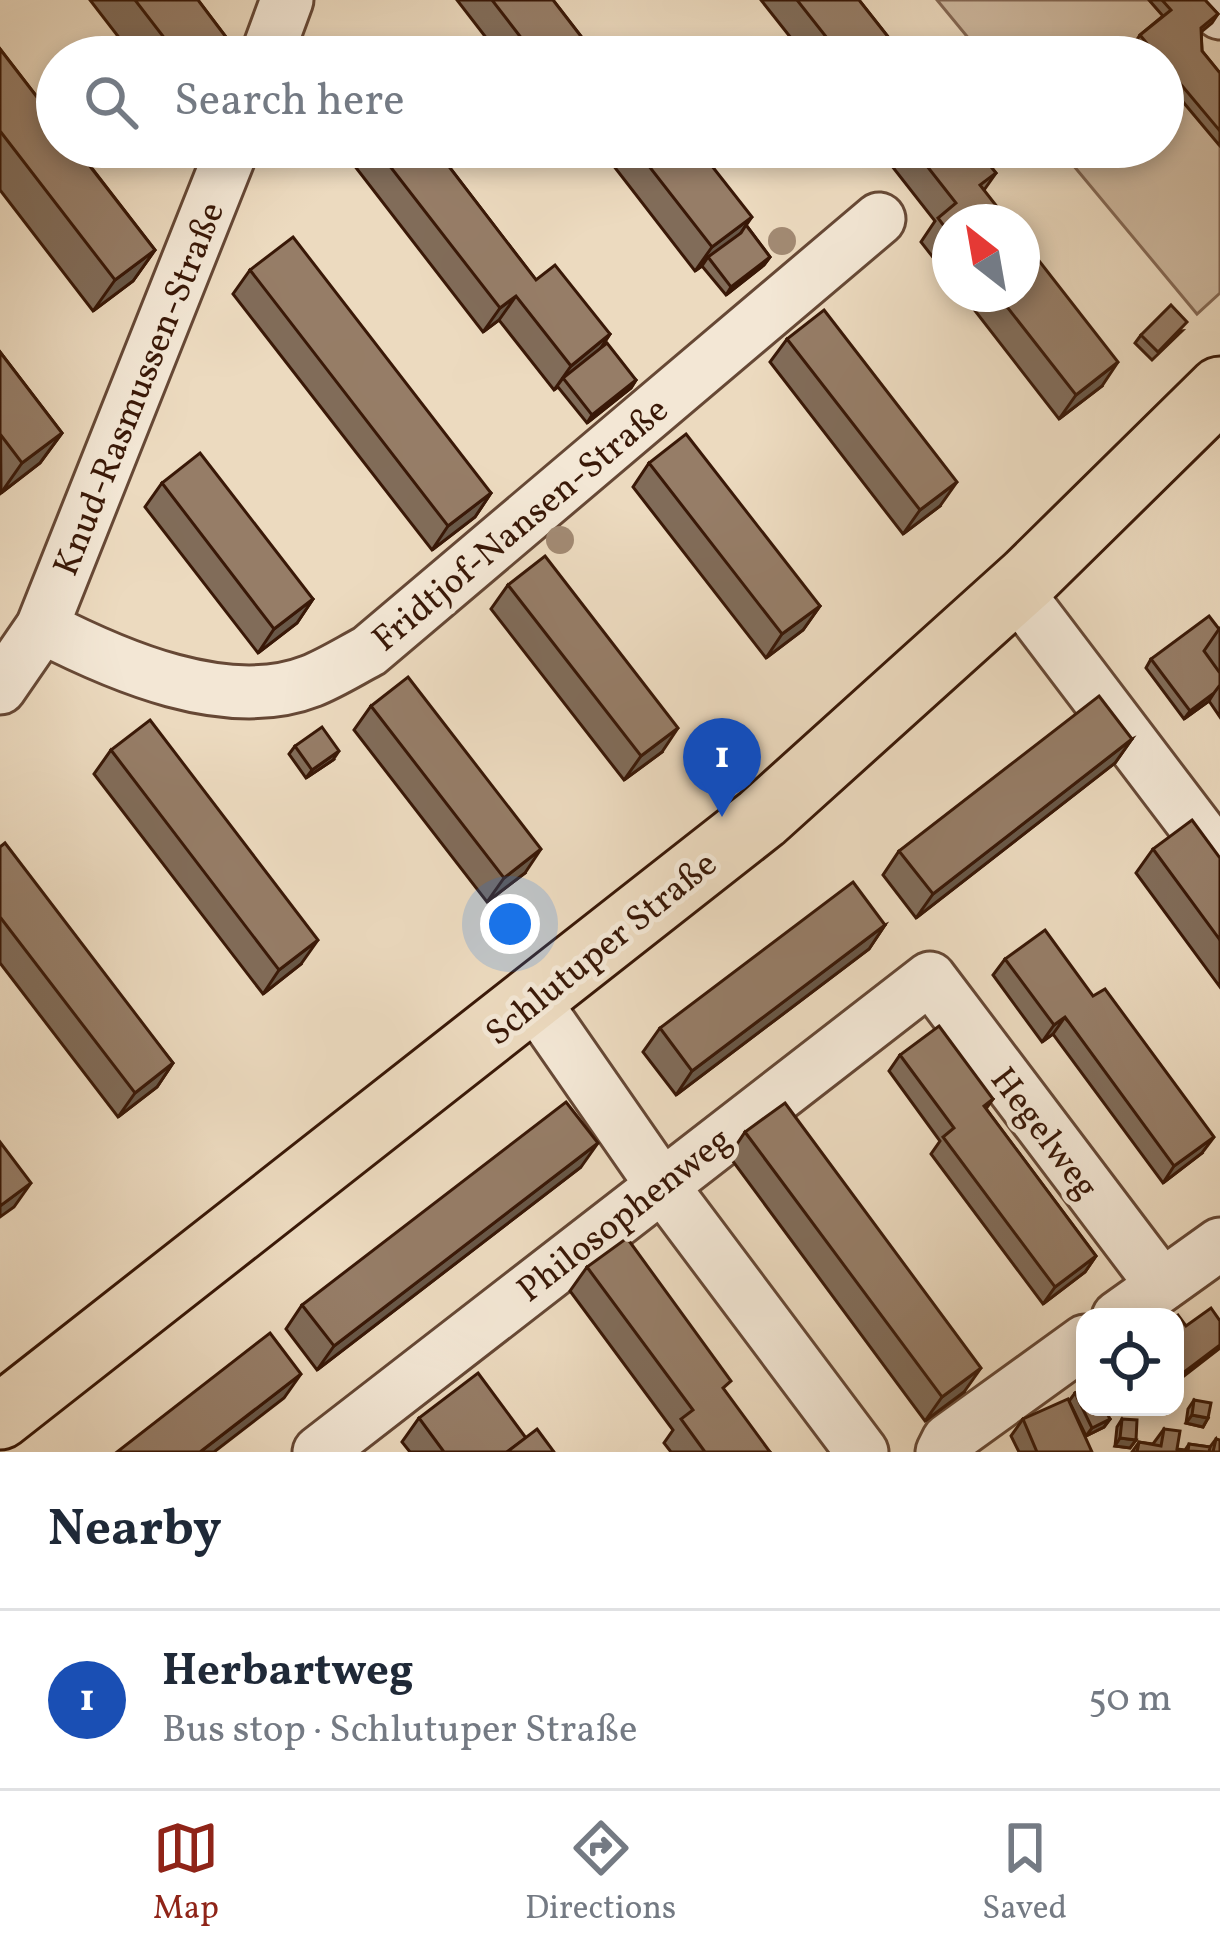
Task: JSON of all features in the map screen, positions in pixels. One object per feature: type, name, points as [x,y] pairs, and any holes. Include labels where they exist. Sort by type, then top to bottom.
[{"type":"main road","name":"Schlutuper Straße","points":[[0,1418],[762,818],[1015,589],[1220,389]]},
{"type":"street","points":[[274,36],[287,0]]},
{"type":"street","points":[[1209,0],[1220,14]]},
{"type":"street","name":"Knud-Rasmussen-Straße","points":[[0,688],[43,627],[225,168]]},
{"type":"street","name":"Fridtjof-Nansen-Straße","points":[[43,627],[116,666],[224,692],[308,683],[369,651],[879,219]]},
{"type":"street","points":[[1015,589],[1220,859]]},
{"type":"street","name":"Philosophenweg","points":[[319,1452],[930,978]]},
{"type":"street","name":"Hegelweg","points":[[930,978],[1162,1285]]},
{"type":"street","points":[[534,1001],[661,1184],[862,1452]]},
{"type":"street","points":[[1130,1308],[1220,1244]]},
{"type":"street","points":[[942,1452],[948,1440],[1076,1348]]},
{"type":"shaded area","points":[[937,0],[1149,0],[1165,18],[1156,36],[967,36]]},
{"type":"shaded area","points":[[1184,103],[1220,146],[1220,293],[1197,314],[1075,168],[1184,168]]},
{"type":"building","points":[[135,0],[198,0],[225,36],[163,36]]},
{"type":"building","points":[[492,0],[553,0],[581,36],[520,36]]},
{"type":"building","points":[[797,0],[859,0],[887,36],[825,36]]},
{"type":"building","points":[[1162,0],[1205,0],[1218,14],[1201,28],[1202,51],[1220,73],[1220,131],[1184,88],[1184,36],[1140,35],[1171,10]]},
{"type":"building","points":[[0,49],[36,96],[36,168],[91,168],[155,250],[115,280],[0,131]]},
{"type":"building","points":[[391,168],[450,168],[536,280],[555,265],[610,334],[571,366],[516,296],[500,308]]},
{"type":"building","points":[[650,168],[714,168],[752,217],[712,247]]},
{"type":"building","points":[[928,168],[992,168],[996,173],[980,185],[995,204],[955,204]]},
{"type":"building","points":[[746,225],[770,257],[731,287],[708,257]]},
{"type":"building","points":[[293,237],[491,493],[448,526],[250,270]]},
{"type":"building","points":[[1040,262],[1118,362],[1076,395],[1011,312],[1040,312]]},
{"type":"building","points":[[1171,305],[1187,322],[1158,352],[1141,335]]},
{"type":"building","points":[[824,310],[957,482],[920,510],[787,339]]},
{"type":"building","points":[[607,343],[636,380],[592,415],[563,378]]},
{"type":"building","points":[[0,352],[62,433],[22,463],[0,434]]},
{"type":"building","points":[[686,434],[820,606],[782,634],[649,463]]},
{"type":"building","points":[[200,453],[313,599],[274,629],[162,483]]},
{"type":"building","points":[[545,556],[678,728],[641,756],[508,585]]},
{"type":"building","points":[[1209,616],[1219,629],[1204,651],[1220,673],[1220,685],[1190,711],[1151,659]]},
{"type":"building","points":[[408,677],[541,849],[504,878],[371,706]]},
{"type":"building","points":[[1099,696],[1132,739],[933,894],[899,851]]},
{"type":"building","points":[[150,720],[318,940],[279,970],[111,750]]},
{"type":"building","points":[[322,727],[339,751],[312,770],[295,746]]},
{"type":"building","points":[[1192,820],[1220,858],[1220,940],[1153,849]]},
{"type":"building","points":[[5,843],[173,1063],[135,1093],[0,917],[0,847]]},
{"type":"building","points":[[853,882],[885,925],[692,1071],[660,1028]]},
{"type":"building","points":[[1045,930],[1093,996],[1105,989],[1214,1137],[1174,1166],[1065,1017],[1054,1025],[1005,959]]},
{"type":"building","points":[[939,1026],[993,1099],[984,1106],[1096,1256],[1055,1287],[943,1137],[954,1128],[900,1055]]},
{"type":"building","points":[[566,1102],[598,1143],[334,1346],[302,1305]]},
{"type":"building","points":[[785,1103],[981,1368],[942,1397],[745,1132]]},
{"type":"building","points":[[0,1142],[31,1183],[0,1206]]},
{"type":"building","points":[[627,1238],[731,1381],[723,1388],[770,1452],[705,1452],[681,1419],[693,1410],[587,1267]]},
{"type":"building","points":[[1211,1308],[1220,1321],[1220,1345],[1184,1372],[1184,1323]]},
{"type":"building","points":[[270,1333],[301,1374],[200,1452],[117,1452]]},
{"type":"building","points":[[478,1373],[526,1438],[507,1452],[444,1452],[419,1418]]},
{"type":"building","points":[[1068,1399],[1092,1452],[1037,1452],[1023,1419]]},
{"type":"building","points":[[1194,1400],[1211,1403],[1208,1418],[1192,1415]]},
{"type":"building","points":[[1086,1416],[1108,1416],[1110,1419],[1092,1428]]},
{"type":"building","points":[[1122,1419],[1137,1420],[1136,1440],[1120,1438]]},
{"type":"building","points":[[537,1429],[554,1452],[507,1452]]},
{"type":"building","points":[[1164,1429],[1180,1431],[1177,1449],[1192,1452],[1137,1452],[1139,1442],[1161,1446]]},
{"type":"building","points":[[1189,1444],[1210,1447],[1209,1452],[1188,1451]]},
{"type":"place","name":"Herbartweg","points":[[722,817]]}]
